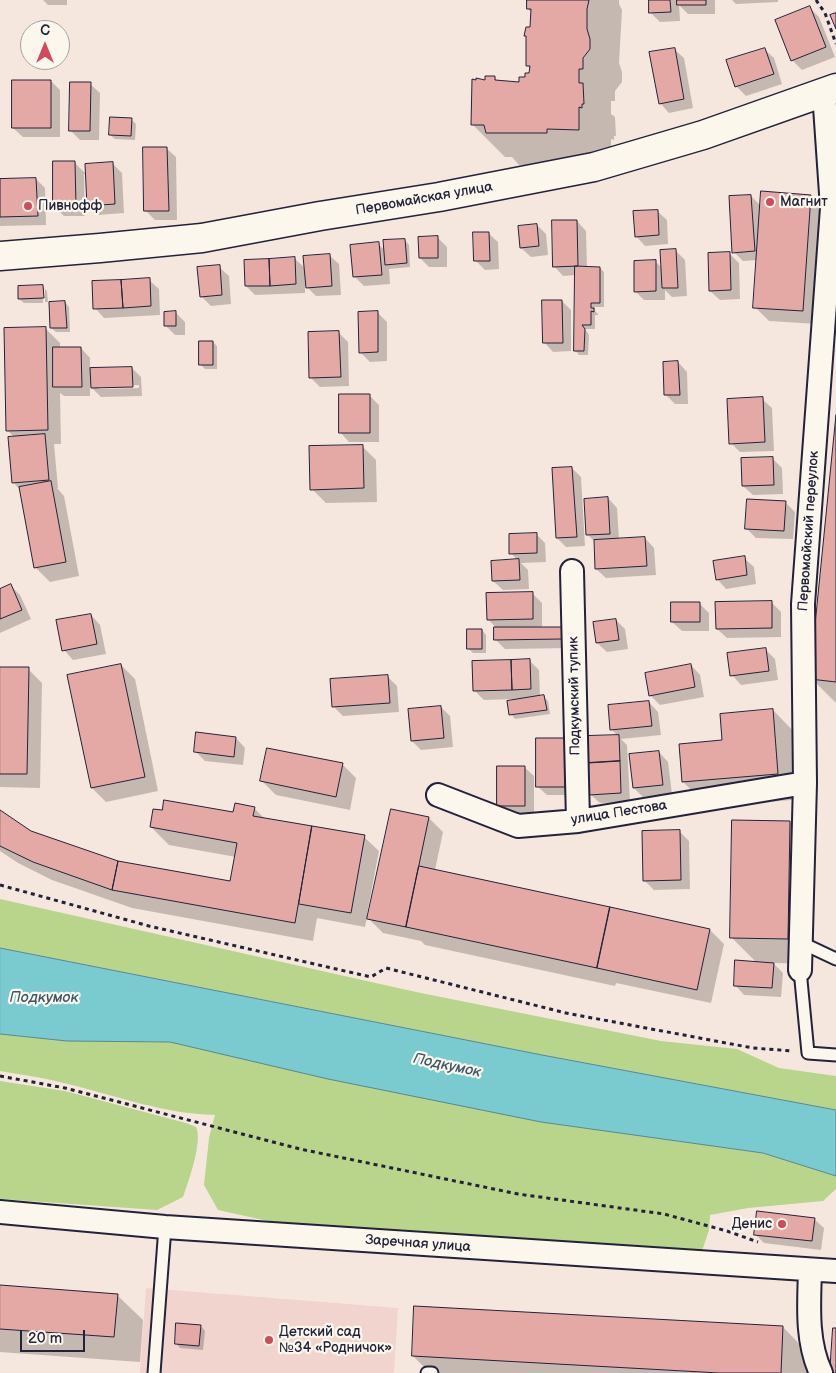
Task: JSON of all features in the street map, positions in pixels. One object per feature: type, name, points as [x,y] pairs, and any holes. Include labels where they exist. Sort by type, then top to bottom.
[{"type":"street","name":"Первомайская улица","points":[[0,256],[202,238],[320,216],[439,198],[575,171],[703,135],[830,90]]},
{"type":"street","name":"Первомайский переулок","points":[[800,970],[805,783],[803,604],[832,208],[830,90]]},
{"type":"street","name":"Подкумский тупик","points":[[572,572],[578,821]]},
{"type":"street","name":"улица Пестова","points":[[438,795],[518,826],[578,821],[805,783]]},
{"type":"street","name":"Заречная улица","points":[[0,1212],[165,1226],[836,1271]]},
{"type":"street","points":[[810,1270],[808,1308],[815,1360],[821,1373]]},
{"type":"lane","points":[[802,943],[836,959]]},
{"type":"lane","points":[[800,970],[808,1053],[836,1055]]},
{"type":"lane","points":[[154,1373],[165,1226]]},
{"type":"lane","points":[[427,1373],[432,1373]]},
{"type":"path","points":[[816,0],[824,13],[836,44]]},
{"type":"path","points":[[0,886],[149,926],[371,977],[386,968],[566,1013],[753,1048],[808,1053]]},
{"type":"path","points":[[0,1076],[65,1088],[300,1148],[518,1194],[664,1214],[727,1231],[757,1242],[767,1243]]},
{"type":"shaded area","name":"Детский сад №34 «Родничок»","points":[[146,1288],[398,1308],[394,1373],[140,1373]]},
{"type":"green space","points":[[0,899],[416,992],[661,1041],[737,1049],[779,1068],[836,1076],[836,1110],[542,1055],[0,948]]},
{"type":"green space","points":[[0,1034],[67,1041],[170,1042],[541,1122],[763,1153],[836,1176],[836,1189],[823,1201],[748,1208],[710,1215],[709,1230],[700,1257],[309,1230],[218,1210],[204,1185],[209,1138],[215,1115],[159,1108],[60,1082],[0,1071]]},
{"type":"green space","points":[[0,1081],[65,1091],[196,1127],[198,1142],[183,1197],[157,1210],[0,1199]]},
{"type":"water","name":"Подкумок","points":[[0,948],[542,1055],[836,1110],[836,1176],[763,1153],[541,1122],[328,1079],[170,1042],[67,1041],[0,1034]]},
{"type":"building","points":[[527,0],[589,0],[587,29],[590,49],[583,58],[583,69],[579,69],[579,83],[583,83],[584,104],[582,104],[582,108],[579,107],[579,130],[547,129],[547,133],[486,133],[484,125],[471,125],[472,79],[485,80],[485,76],[495,76],[495,80],[519,82],[519,77],[525,77],[525,73],[529,73],[530,66],[526,66],[526,36],[524,36],[526,27],[530,27],[531,9],[527,9]]},
{"type":"building","points":[[649,0],[670,0],[671,12],[649,13]]},
{"type":"building","points":[[677,0],[706,0],[706,5],[677,5]]},
{"type":"building","points":[[810,6],[826,47],[791,61],[775,20]]},
{"type":"building","points":[[836,13],[836,29],[830,15]]},
{"type":"building","points":[[675,48],[684,99],[659,104],[649,52]]},
{"type":"building","points":[[765,48],[774,74],[735,87],[726,60]]},
{"type":"building","points":[[12,80],[51,80],[51,128],[12,128]]},
{"type":"building","points":[[70,82],[91,82],[90,131],[69,131]]},
{"type":"building","points":[[110,117],[132,118],[131,136],[109,135]]},
{"type":"building","points":[[143,147],[167,147],[169,211],[144,211]]},
{"type":"building","points":[[53,161],[75,161],[76,207],[53,207]]},
{"type":"building","points":[[113,162],[115,204],[87,206],[85,164]]},
{"type":"building","points":[[36,178],[38,216],[0,217],[0,179]]},
{"type":"building","points":[[761,191],[811,195],[803,311],[753,308]]},
{"type":"building","points":[[751,195],[755,251],[732,253],[729,196]]},
{"type":"building","points":[[658,210],[659,235],[635,237],[633,211]]},
{"type":"building","points":[[552,220],[577,220],[578,266],[553,267]]},
{"type":"building","points":[[537,224],[539,246],[520,248],[518,226]]},
{"type":"building","points":[[473,232],[489,232],[490,261],[474,261]]},
{"type":"building","points":[[438,236],[438,258],[419,258],[418,237]]},
{"type":"building","points":[[405,239],[407,263],[385,265],[383,240]]},
{"type":"building","points":[[379,242],[382,275],[353,277],[350,245]]},
{"type":"building","points":[[676,249],[678,288],[662,288],[660,250]]},
{"type":"building","points":[[730,252],[731,290],[709,291],[708,253]]},
{"type":"building","points":[[330,254],[332,286],[306,288],[303,256]]},
{"type":"building","points":[[295,257],[296,284],[270,286],[269,259]]},
{"type":"building","points":[[269,259],[270,286],[245,286],[244,260]]},
{"type":"building","points":[[656,260],[656,291],[634,292],[634,261]]},
{"type":"building","points":[[220,265],[222,295],[200,297],[197,267]]},
{"type":"building","points":[[575,266],[600,267],[600,303],[591,303],[591,308],[594,308],[594,312],[591,311],[591,325],[582,325],[585,329],[584,351],[574,351]]},
{"type":"building","points":[[150,278],[151,306],[123,308],[121,280]]},
{"type":"building","points":[[121,280],[123,308],[93,309],[92,281]]},
{"type":"building","points":[[43,285],[44,298],[18,299],[18,286]]},
{"type":"building","points":[[542,300],[562,300],[563,343],[543,343]]},
{"type":"building","points":[[65,301],[67,328],[50,328],[49,302]]},
{"type":"building","points":[[176,311],[176,326],[164,326],[164,312]]},
{"type":"building","points":[[378,311],[378,352],[359,353],[358,312]]},
{"type":"building","points":[[46,327],[48,430],[6,431],[4,328]]},
{"type":"building","points":[[339,331],[341,377],[309,378],[308,332]]},
{"type":"building","points":[[199,341],[213,341],[213,365],[199,365]]},
{"type":"building","points":[[53,347],[81,347],[82,387],[53,387]]},
{"type":"building","points":[[678,361],[680,395],[664,395],[663,362]]},
{"type":"building","points":[[132,367],[133,387],[91,388],[90,368]]},
{"type":"building","points":[[339,394],[370,394],[370,433],[339,433]]},
{"type":"building","points":[[763,397],[765,442],[729,444],[727,399]]},
{"type":"building","points":[[836,415],[836,682],[810,679]]},
{"type":"building","points":[[45,434],[49,480],[12,483],[8,437]]},
{"type":"building","points":[[363,445],[364,488],[310,490],[309,446]]},
{"type":"building","points":[[773,457],[774,485],[742,486],[741,458]]},
{"type":"building","points":[[572,467],[577,537],[556,538],[552,468]]},
{"type":"building","points":[[51,481],[66,562],[34,568],[19,487]]},
{"type":"building","points":[[608,497],[610,534],[586,535],[584,499]]},
{"type":"building","points":[[747,499],[786,501],[784,531],[745,529]]},
{"type":"building","points":[[537,533],[537,553],[509,554],[509,534]]},
{"type":"building","points":[[645,537],[647,566],[595,569],[594,540]]},
{"type":"building","points":[[745,556],[747,575],[716,580],[713,561]]},
{"type":"building","points":[[519,559],[520,580],[492,581],[491,561]]},
{"type":"building","points":[[11,584],[22,610],[0,619],[0,589]]},
{"type":"building","points":[[533,592],[533,619],[487,620],[486,593]]},
{"type":"building","points":[[772,601],[772,628],[716,629],[715,602]]},
{"type":"building","points":[[671,602],[700,602],[700,622],[671,622]]},
{"type":"building","points":[[91,614],[97,644],[62,651],[56,620]]},
{"type":"building","points":[[616,619],[619,640],[596,643],[593,622]]},
{"type":"building","points":[[494,627],[562,627],[562,639],[494,640]]},
{"type":"building","points":[[467,629],[482,629],[482,649],[467,649]]},
{"type":"building","points":[[766,648],[769,671],[730,676],[727,653]]},
{"type":"building","points":[[530,659],[531,689],[512,690],[511,660]]},
{"type":"building","points":[[511,660],[512,690],[473,691],[472,661]]},
{"type":"building","points":[[121,664],[145,777],[91,788],[67,675]]},
{"type":"building","points":[[691,664],[695,687],[649,696],[645,673]]},
{"type":"building","points":[[0,667],[29,667],[27,774],[0,774]]},
{"type":"building","points":[[388,675],[390,703],[332,707],[330,679]]},
{"type":"building","points":[[544,695],[547,710],[509,715],[507,701]]},
{"type":"building","points":[[649,701],[652,726],[610,730],[608,705]]},
{"type":"building","points":[[441,706],[444,738],[411,741],[408,709]]},
{"type":"building","points":[[773,709],[778,774],[682,782],[679,744],[722,740],[720,714]]},
{"type":"building","points":[[196,732],[236,737],[234,757],[194,752]]},
{"type":"building","points":[[619,735],[620,761],[588,763],[586,736]]},
{"type":"building","points":[[536,738],[565,738],[565,787],[536,787]]},
{"type":"building","points":[[267,748],[343,763],[336,797],[260,781]]},
{"type":"building","points":[[659,751],[663,785],[633,788],[629,754]]},
{"type":"building","points":[[620,761],[621,793],[589,795],[588,763]]},
{"type":"building","points":[[497,766],[525,766],[525,806],[497,806]]},
{"type":"building","points":[[164,800],[233,812],[235,803],[255,807],[253,816],[312,826],[295,923],[112,890],[118,861],[230,881],[237,843],[150,827],[153,809],[162,810]]},
{"type":"building","points":[[391,809],[429,817],[406,927],[367,919]]},
{"type":"building","points":[[0,810],[31,831],[118,861],[112,890],[33,862],[0,846]]},
{"type":"building","points":[[732,820],[790,821],[788,939],[730,938]]},
{"type":"building","points":[[312,826],[365,835],[351,913],[299,904]]},
{"type":"building","points":[[680,830],[681,880],[643,881],[642,831]]},
{"type":"building","points":[[419,866],[610,907],[597,968],[406,927]]},
{"type":"building","points":[[610,907],[710,929],[697,990],[597,968]]},
{"type":"building","points":[[735,960],[774,963],[772,988],[734,986]]},
{"type":"building","points":[[757,1211],[815,1218],[812,1241],[754,1235]]},
{"type":"building","points":[[0,1285],[118,1294],[114,1337],[0,1329]]},
{"type":"building","points":[[414,1306],[783,1326],[781,1373],[720,1373],[412,1356]]},
{"type":"building","points":[[176,1323],[201,1325],[199,1346],[175,1344]]},
{"type":"building","points":[[833,1328],[836,1328],[836,1373],[830,1373]]},
{"type":"place","name":"Магнит","points":[[770,202]]},
{"type":"place","name":"Пивнофф","points":[[28,206]]},
{"type":"place","name":"Денис","points":[[782,1224]]},
{"type":"place","name":"Детский сад №34 «Родничок»","points":[[269,1340]]}]
